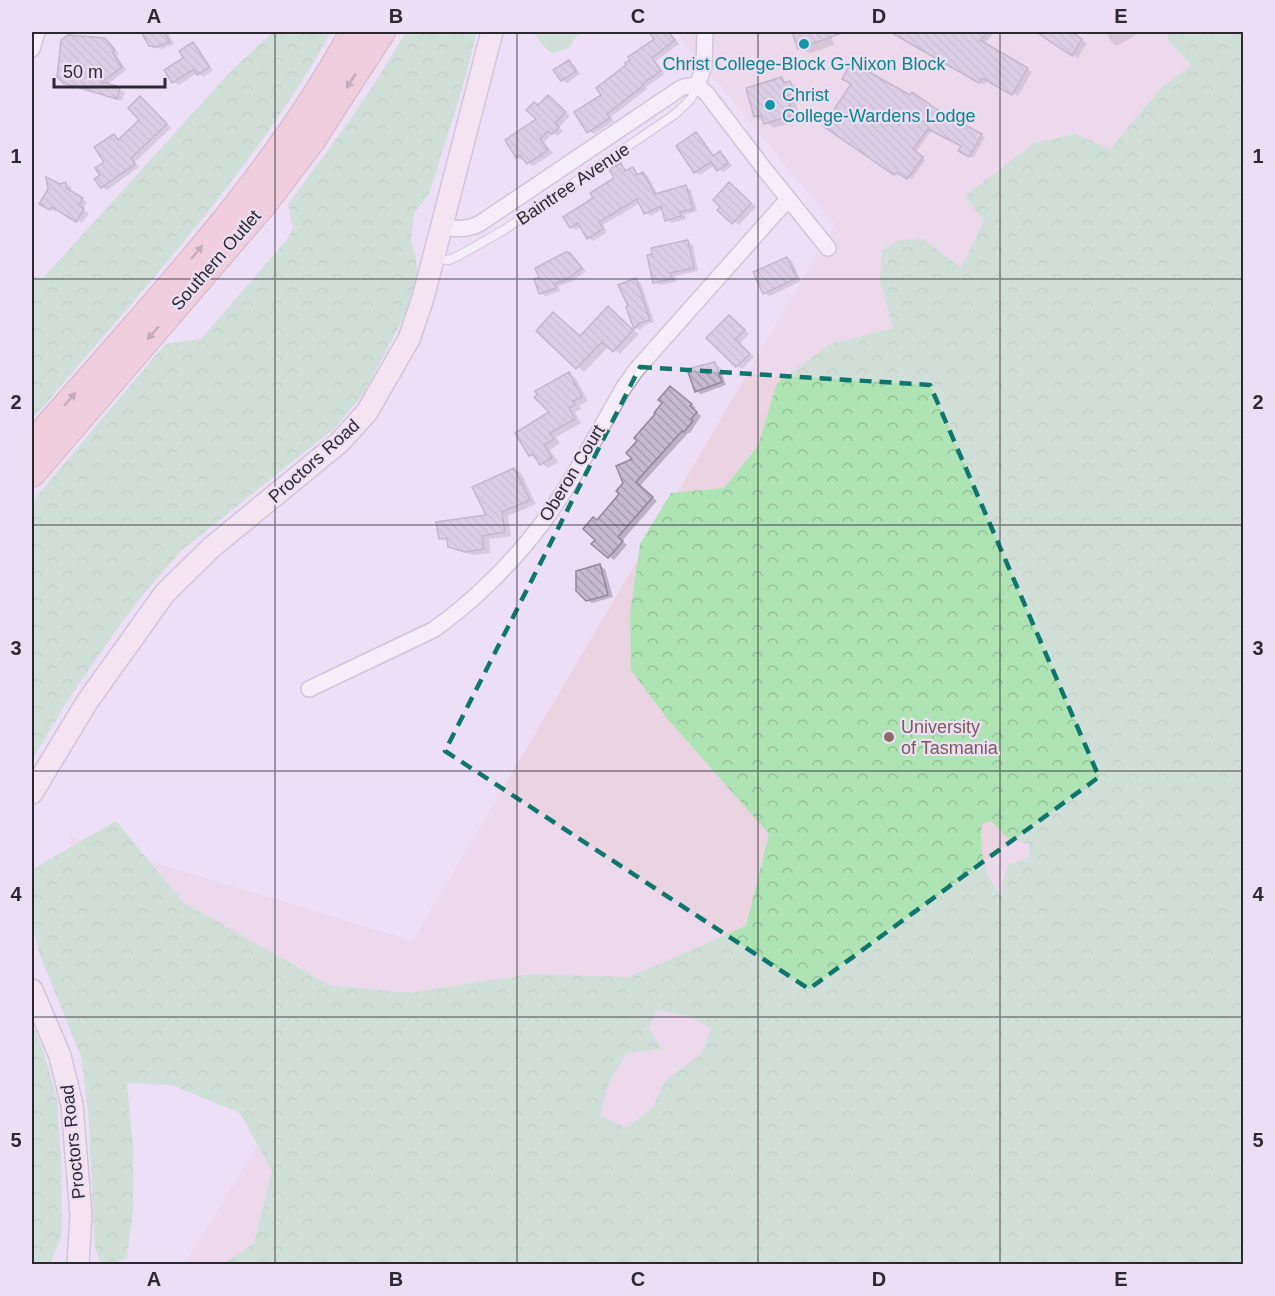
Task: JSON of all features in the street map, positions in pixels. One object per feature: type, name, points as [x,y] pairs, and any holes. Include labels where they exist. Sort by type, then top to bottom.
[{"type":"highway","name":"Southern Outlet","points":[[32,444],[264,172],[309,106],[353,32]]},
{"type":"highway","name":"Southern Outlet","points":[[32,474],[263,205],[311,142],[382,32]]},
{"type":"street","points":[[32,49],[37,32]]},
{"type":"street","name":"Proctors Road","points":[[32,793],[87,702],[165,593],[212,547],[340,442],[368,412],[409,339],[417,318],[492,32]]},
{"type":"street","points":[[705,32],[704,66],[697,86],[707,94],[828,248]]},
{"type":"street","name":"Baintree Avenue","points":[[442,227],[459,230],[479,224],[681,88],[697,86]]},
{"type":"street","name":"Oberon Court","points":[[309,689],[433,630],[507,565],[550,511],[636,370],[788,199]]},
{"type":"street","name":"Proctors Road","points":[[32,990],[60,1056],[72,1105],[81,1215],[78,1264]]},
{"type":"lane","name":"Baintree Avenue","points":[[434,258],[449,260],[513,224],[674,115],[691,99],[697,86]]},
{"type":"highlighted area","points":[[640,367],[930,385],[1099,777],[809,989],[445,751]]},
{"type":"shaded area","name":"University of Tasmania","points":[[676,32],[1243,32],[1243,1264],[185,1264],[279,1110],[89,1058],[71,837],[413,941],[835,225]]},
{"type":"green space","points":[[273,32],[331,32],[299,85],[229,185],[152,280],[32,420],[32,276],[43,278],[232,70]]},
{"type":"green space","points":[[406,32],[477,32],[430,192],[414,213],[411,241],[416,257],[417,274],[408,309],[364,393],[336,427],[182,550],[145,592],[68,700],[32,760],[32,502],[165,344],[201,339],[288,238],[293,228],[288,204],[350,120]]},
{"type":"green space","points":[[533,32],[579,32],[569,48],[552,53],[543,46]]},
{"type":"green space","name":"University of Tasmania","points":[[1167,32],[1240,32],[1243,35],[1243,1264],[224,1264],[254,1243],[272,1171],[240,1113],[172,1085],[127,1083],[133,1147],[133,1209],[127,1258],[111,1264],[101,1264],[95,1248],[88,1111],[81,1057],[38,950],[32,922],[32,869],[116,821],[183,902],[329,985],[407,993],[532,974],[629,977],[746,926],[769,834],[665,716],[631,670],[630,614],[640,544],[671,493],[724,488],[758,446],[777,383],[830,344],[893,328],[880,281],[882,250],[897,241],[922,238],[961,268],[984,221],[965,196],[1034,143],[1075,134],[1110,149],[1161,88],[1191,65],[1169,42]],"holes":[[[991,821],[1010,840],[1029,844],[1029,857],[1008,865],[1002,896],[991,881],[982,853],[982,824]],[[657,1010],[688,1016],[712,1028],[701,1054],[666,1080],[652,1108],[626,1128],[600,1115],[609,1083],[627,1053],[662,1049],[649,1028]]]},
{"type":"green space","points":[[32,1023],[43,1050],[57,1099],[61,1156],[62,1235],[50,1264],[32,1264]]},
{"type":"building","points":[[141,32],[164,32],[170,42],[155,47],[149,46]]},
{"type":"building","points":[[649,32],[668,32],[675,40],[652,58],[661,71],[607,114],[610,118],[587,133],[574,112],[601,95],[596,88],[626,65],[625,63],[630,60],[628,57],[654,39]]},
{"type":"building","name":"Christ College-Block G-Nixon Block","points":[[792,32],[842,32],[842,33],[798,49]]},
{"type":"building","points":[[890,32],[988,32],[980,40],[1028,68],[1012,95],[982,78],[979,83]]},
{"type":"building","points":[[1036,32],[1071,32],[1082,39],[1072,56]]},
{"type":"building","points":[[68,35],[105,38],[115,50],[112,52],[122,67],[102,82],[120,87],[117,99],[63,83],[57,77],[61,40]]},
{"type":"building","points":[[193,42],[209,67],[197,75],[194,69],[172,83],[164,70],[183,58],[179,51]]},
{"type":"building","points":[[569,60],[576,71],[561,81],[553,70]]},
{"type":"building","points":[[851,62],[910,95],[912,92],[938,110],[982,134],[969,157],[958,151],[961,146],[928,129],[913,149],[923,157],[907,179],[897,172],[894,175],[823,126],[851,84],[842,79]]},
{"type":"building","name":"Christ College-Wardens Lodge","points":[[782,77],[784,83],[790,81],[794,94],[787,95],[793,115],[764,124],[761,115],[754,117],[746,88]]},
{"type":"building","points":[[548,95],[566,112],[555,123],[559,127],[552,134],[548,131],[540,139],[548,150],[527,164],[520,155],[516,158],[505,140],[536,119],[526,110],[534,102],[538,105]]},
{"type":"building","points":[[140,96],[167,124],[131,158],[135,164],[101,188],[94,179],[100,175],[95,168],[104,162],[94,147],[114,134],[118,140],[139,120],[128,108]]},
{"type":"building","points":[[696,132],[713,156],[720,151],[728,163],[717,171],[711,162],[694,173],[676,146]]},
{"type":"building","points":[[621,163],[625,171],[633,167],[637,175],[643,172],[655,194],[686,185],[693,209],[680,212],[681,216],[665,221],[661,206],[644,214],[637,199],[599,222],[603,229],[587,239],[578,223],[570,228],[563,217],[593,198],[590,193],[614,178],[609,169]]},
{"type":"building","points":[[46,177],[60,184],[66,182],[66,188],[83,198],[79,205],[84,209],[76,222],[52,207],[50,210],[39,204],[48,189]]},
{"type":"building","points":[[729,182],[751,203],[732,224],[717,210],[720,207],[713,200]]},
{"type":"building","points":[[688,240],[694,268],[670,273],[672,279],[653,283],[647,255],[652,254],[651,248]]},
{"type":"building","points":[[566,252],[570,253],[582,268],[567,279],[554,284],[556,288],[539,294],[534,279],[539,277],[535,268]]},
{"type":"building","points":[[787,257],[797,278],[763,294],[753,272]]},
{"type":"building","points":[[636,278],[650,320],[640,323],[634,329],[626,307],[628,306],[618,285]]},
{"type":"building","points":[[608,306],[633,330],[613,352],[602,342],[576,369],[536,331],[553,312],[580,336]]},
{"type":"building","points":[[729,315],[745,330],[735,339],[750,354],[736,367],[706,338]]},
{"type":"building","points":[[715,362],[722,382],[695,392],[687,369]]},
{"type":"building","points":[[569,372],[582,397],[573,401],[575,404],[569,408],[575,419],[550,433],[554,439],[544,445],[552,458],[540,465],[533,454],[529,456],[515,433],[549,412],[534,397],[537,395],[535,391]]},
{"type":"building","points":[[670,386],[692,404],[690,406],[697,412],[684,432],[682,431],[636,482],[653,497],[618,537],[623,541],[608,558],[591,544],[595,540],[583,529],[593,517],[597,520],[619,494],[616,491],[623,483],[616,466],[632,459],[626,453],[637,441],[634,438],[655,414],[662,403],[658,400]]},
{"type":"building","points":[[514,468],[530,500],[502,512],[505,532],[482,536],[484,549],[465,552],[448,547],[447,538],[439,539],[436,522],[486,515],[472,487]]},
{"type":"building","points":[[600,564],[608,595],[586,601],[576,591],[576,571]]},
{"type":"place","name":"Christ College-Block G-Nixon Block","points":[[804,44]]},
{"type":"place","name":"Christ College-Wardens Lodge","points":[[770,105]]},
{"type":"place","name":"University of Tasmania","points":[[889,737]]}]
